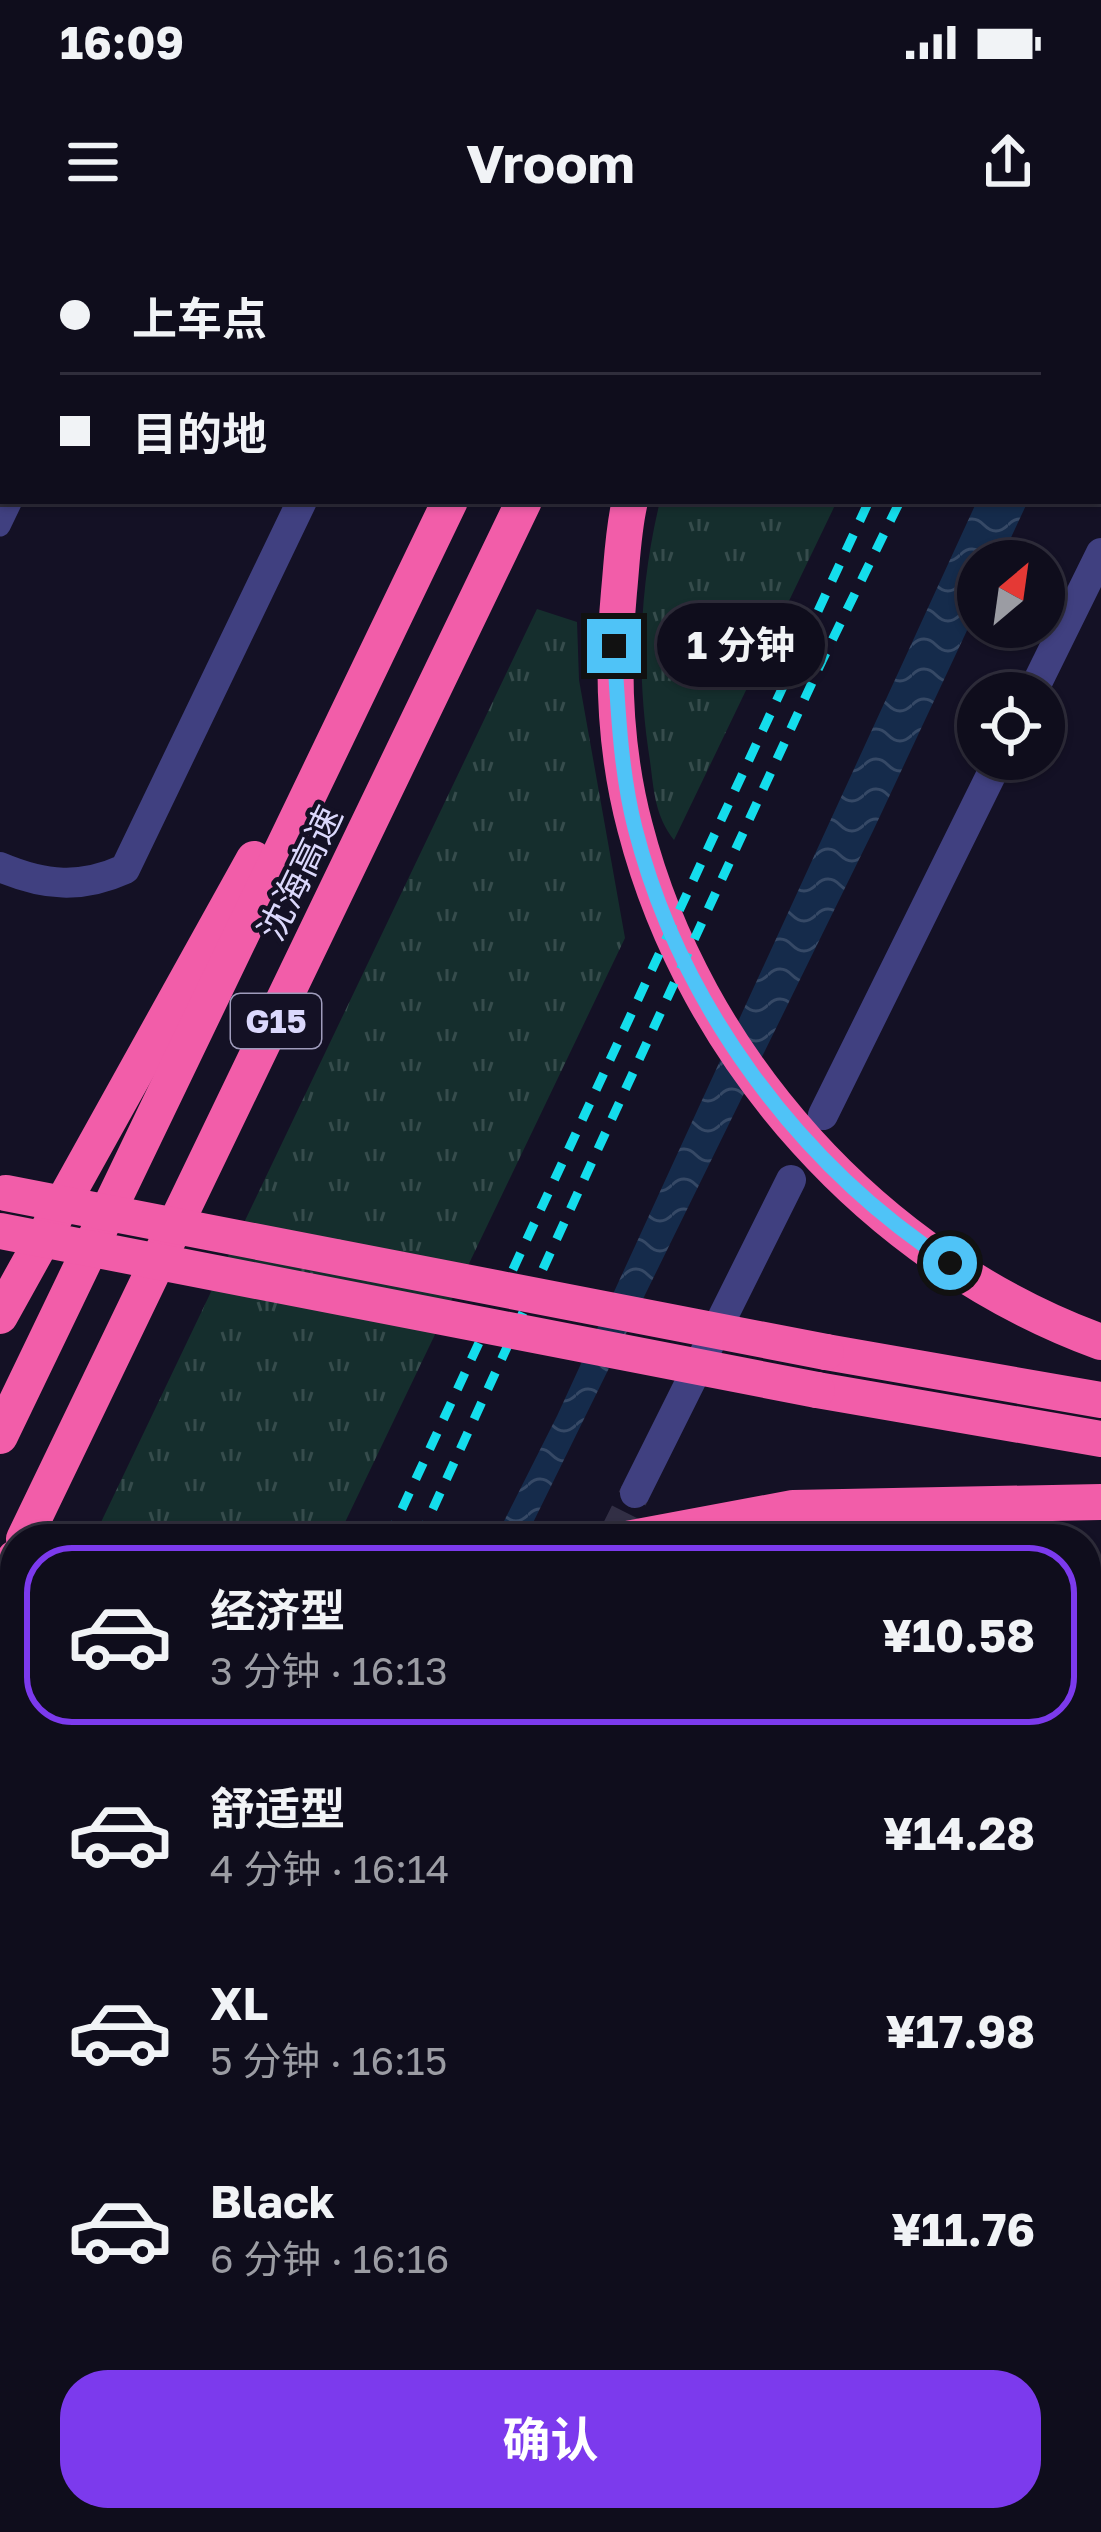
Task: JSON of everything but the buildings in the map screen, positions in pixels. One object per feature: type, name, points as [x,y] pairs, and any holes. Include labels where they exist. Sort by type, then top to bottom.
[{"type":"highway","name":"沈海高速","points":[[0,1436],[448,504]]},
{"type":"highway","name":"沈海高速","points":[[31,1524],[523,504]]},
{"type":"highway","points":[[630,504],[614,646],[618,721],[633,822],[650,878],[702,994],[773,1105],[850,1188],[921,1245],[1006,1300],[1101,1342]]},
{"type":"highway","points":[[0,1316],[425,552]]},
{"type":"highway","points":[[3,1192],[826,1352],[1101,1400]]},
{"type":"highway","points":[[0,1231],[817,1390],[1101,1439]]},
{"type":"highway","points":[[707,1524],[793,1508],[1101,1502]]},
{"type":"street","points":[[0,867],[30,880],[66,885],[94,883],[125,869],[301,504]]},
{"type":"street","points":[[1042,672],[1101,554]]},
{"type":"street","points":[[823,1115],[989,780]]},
{"type":"street","points":[[635,1493],[790,1180]]},
{"type":"green space","points":[[659,504],[836,504],[674,840],[656,803],[646,728],[642,631]]},
{"type":"green space","points":[[537,609],[577,622],[579,680],[625,938],[344,1524],[100,1524]]},
{"type":"water","points":[[976,504],[1027,504],[1010,540],[959,540]]},
{"type":"water","points":[[957,545],[959,648],[532,1524],[503,1524],[557,1416]]},
{"type":"tunnel","points":[[620,1524],[635,1493]]},
{"type":"railway","points":[[395,1524],[868,504]]},
{"type":"railway","points":[[426,1524],[899,504]]},
{"type":"route","points":[[614,646],[618,721],[633,822],[650,878],[702,994],[773,1105],[850,1188],[950,1263]]}]
